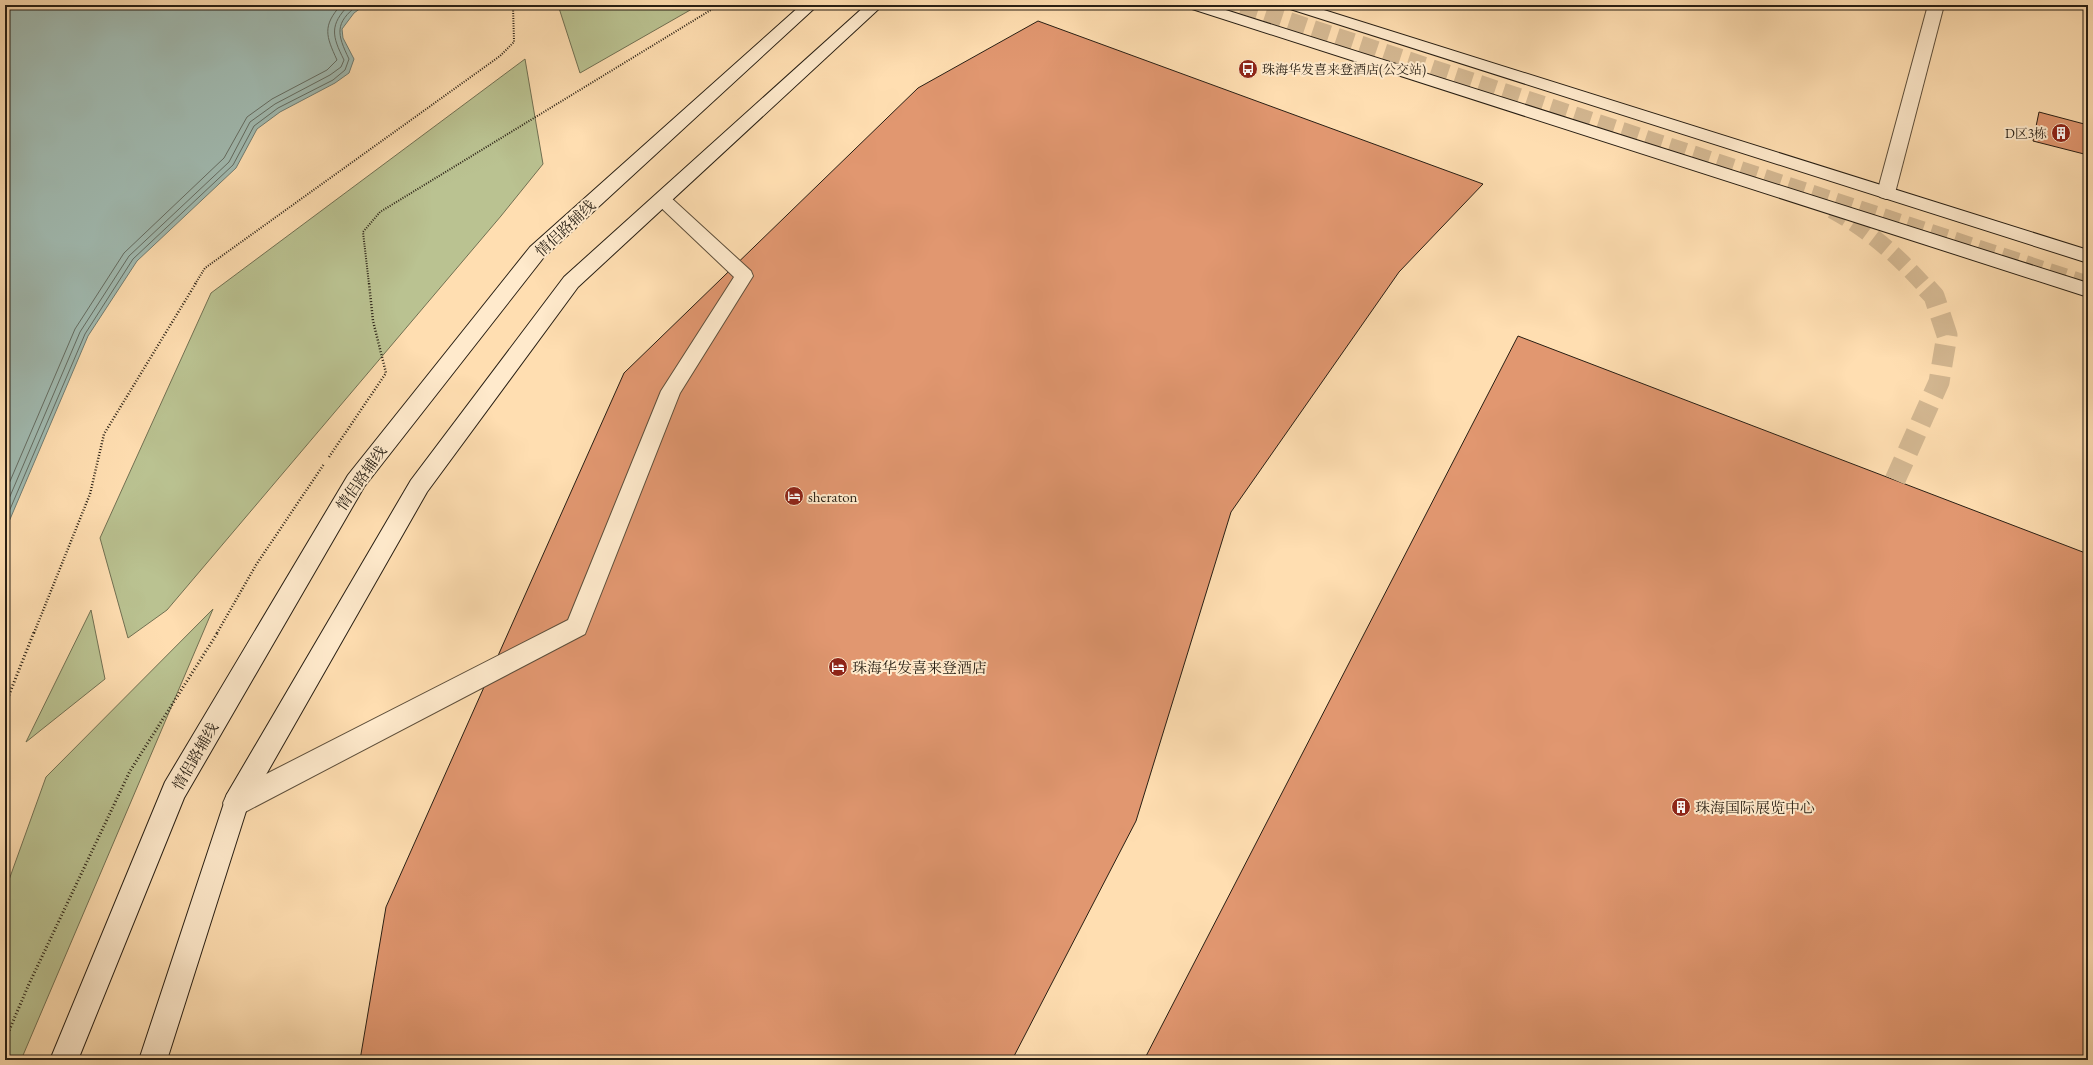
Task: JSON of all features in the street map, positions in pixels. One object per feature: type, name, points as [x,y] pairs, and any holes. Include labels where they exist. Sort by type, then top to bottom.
[{"type":"main road","name":"情侣路辅线","points":[[64,1060],[174,791],[356,481],[537,252],[810,5]]},
{"type":"main road","points":[[153,1060],[236,803],[419,486],[571,282],[875,5]]},
{"type":"main road","points":[[1194,5],[2088,290]]},
{"type":"main road","points":[[1292,5],[2088,257]]},
{"type":"main road","points":[[1886,192],[1936,5]]},
{"type":"main road","points":[[236,803],[577,627],[671,391],[744,276],[662,199]]},
{"type":"path","points":[[5,705],[90,494],[104,434],[205,268],[500,56],[514,42],[512,5]]},
{"type":"path","points":[[5,1040],[130,771],[217,634],[256,565],[386,373],[373,321],[363,232],[380,212],[718,5]]},
{"type":"green space","points":[[558,5],[699,5],[580,73]]},
{"type":"green space","points":[[525,59],[543,164],[501,216],[167,610],[128,638],[100,538],[211,293]]},
{"type":"green space","points":[[213,609],[21,1060],[5,1060],[5,891],[46,777]]},
{"type":"green space","points":[[91,610],[105,679],[26,742]]},
{"type":"water","points":[[5,5],[365,5],[354,13],[342,29],[343,38],[354,59],[349,73],[335,83],[280,112],[257,129],[236,168],[137,261],[88,336],[5,531]]},
{"type":"building","points":[[1724,5],[1786,5],[1787,8],[1726,9]]},
{"type":"building","name":"珠海华发喜来登酒店","points":[[1038,21],[1483,184],[1399,272],[1231,512],[1136,821],[1012,1060],[360,1060],[386,907],[624,373],[918,88]]},
{"type":"building","name":"D区3栋","points":[[2039,112],[2088,125],[2088,155],[2033,141]]},
{"type":"building","name":"珠海国际展览中心","points":[[1518,336],[2088,554],[2088,1060],[1144,1060]]},
{"type":"tunnel","points":[[1242,5],[2087,284]]},
{"type":"tunnel","points":[[1832,210],[1869,234],[1902,262],[1923,284]]},
{"type":"tunnel","points":[[1895,480],[1939,382],[1947,335],[1934,296],[1922,283]]},
{"type":"tunnel","points":[[2084,283],[2088,284]]},
{"type":"place","name":"珠海华发喜来登酒店(公交站)","points":[[1248,69]]},
{"type":"place","name":"D区3栋","points":[[2061,133]]},
{"type":"place","name":"sheraton","points":[[794,496]]},
{"type":"place","name":"珠海华发喜来登酒店","points":[[838,667]]},
{"type":"place","name":"珠海国际展览中心","points":[[1681,807]]}]
